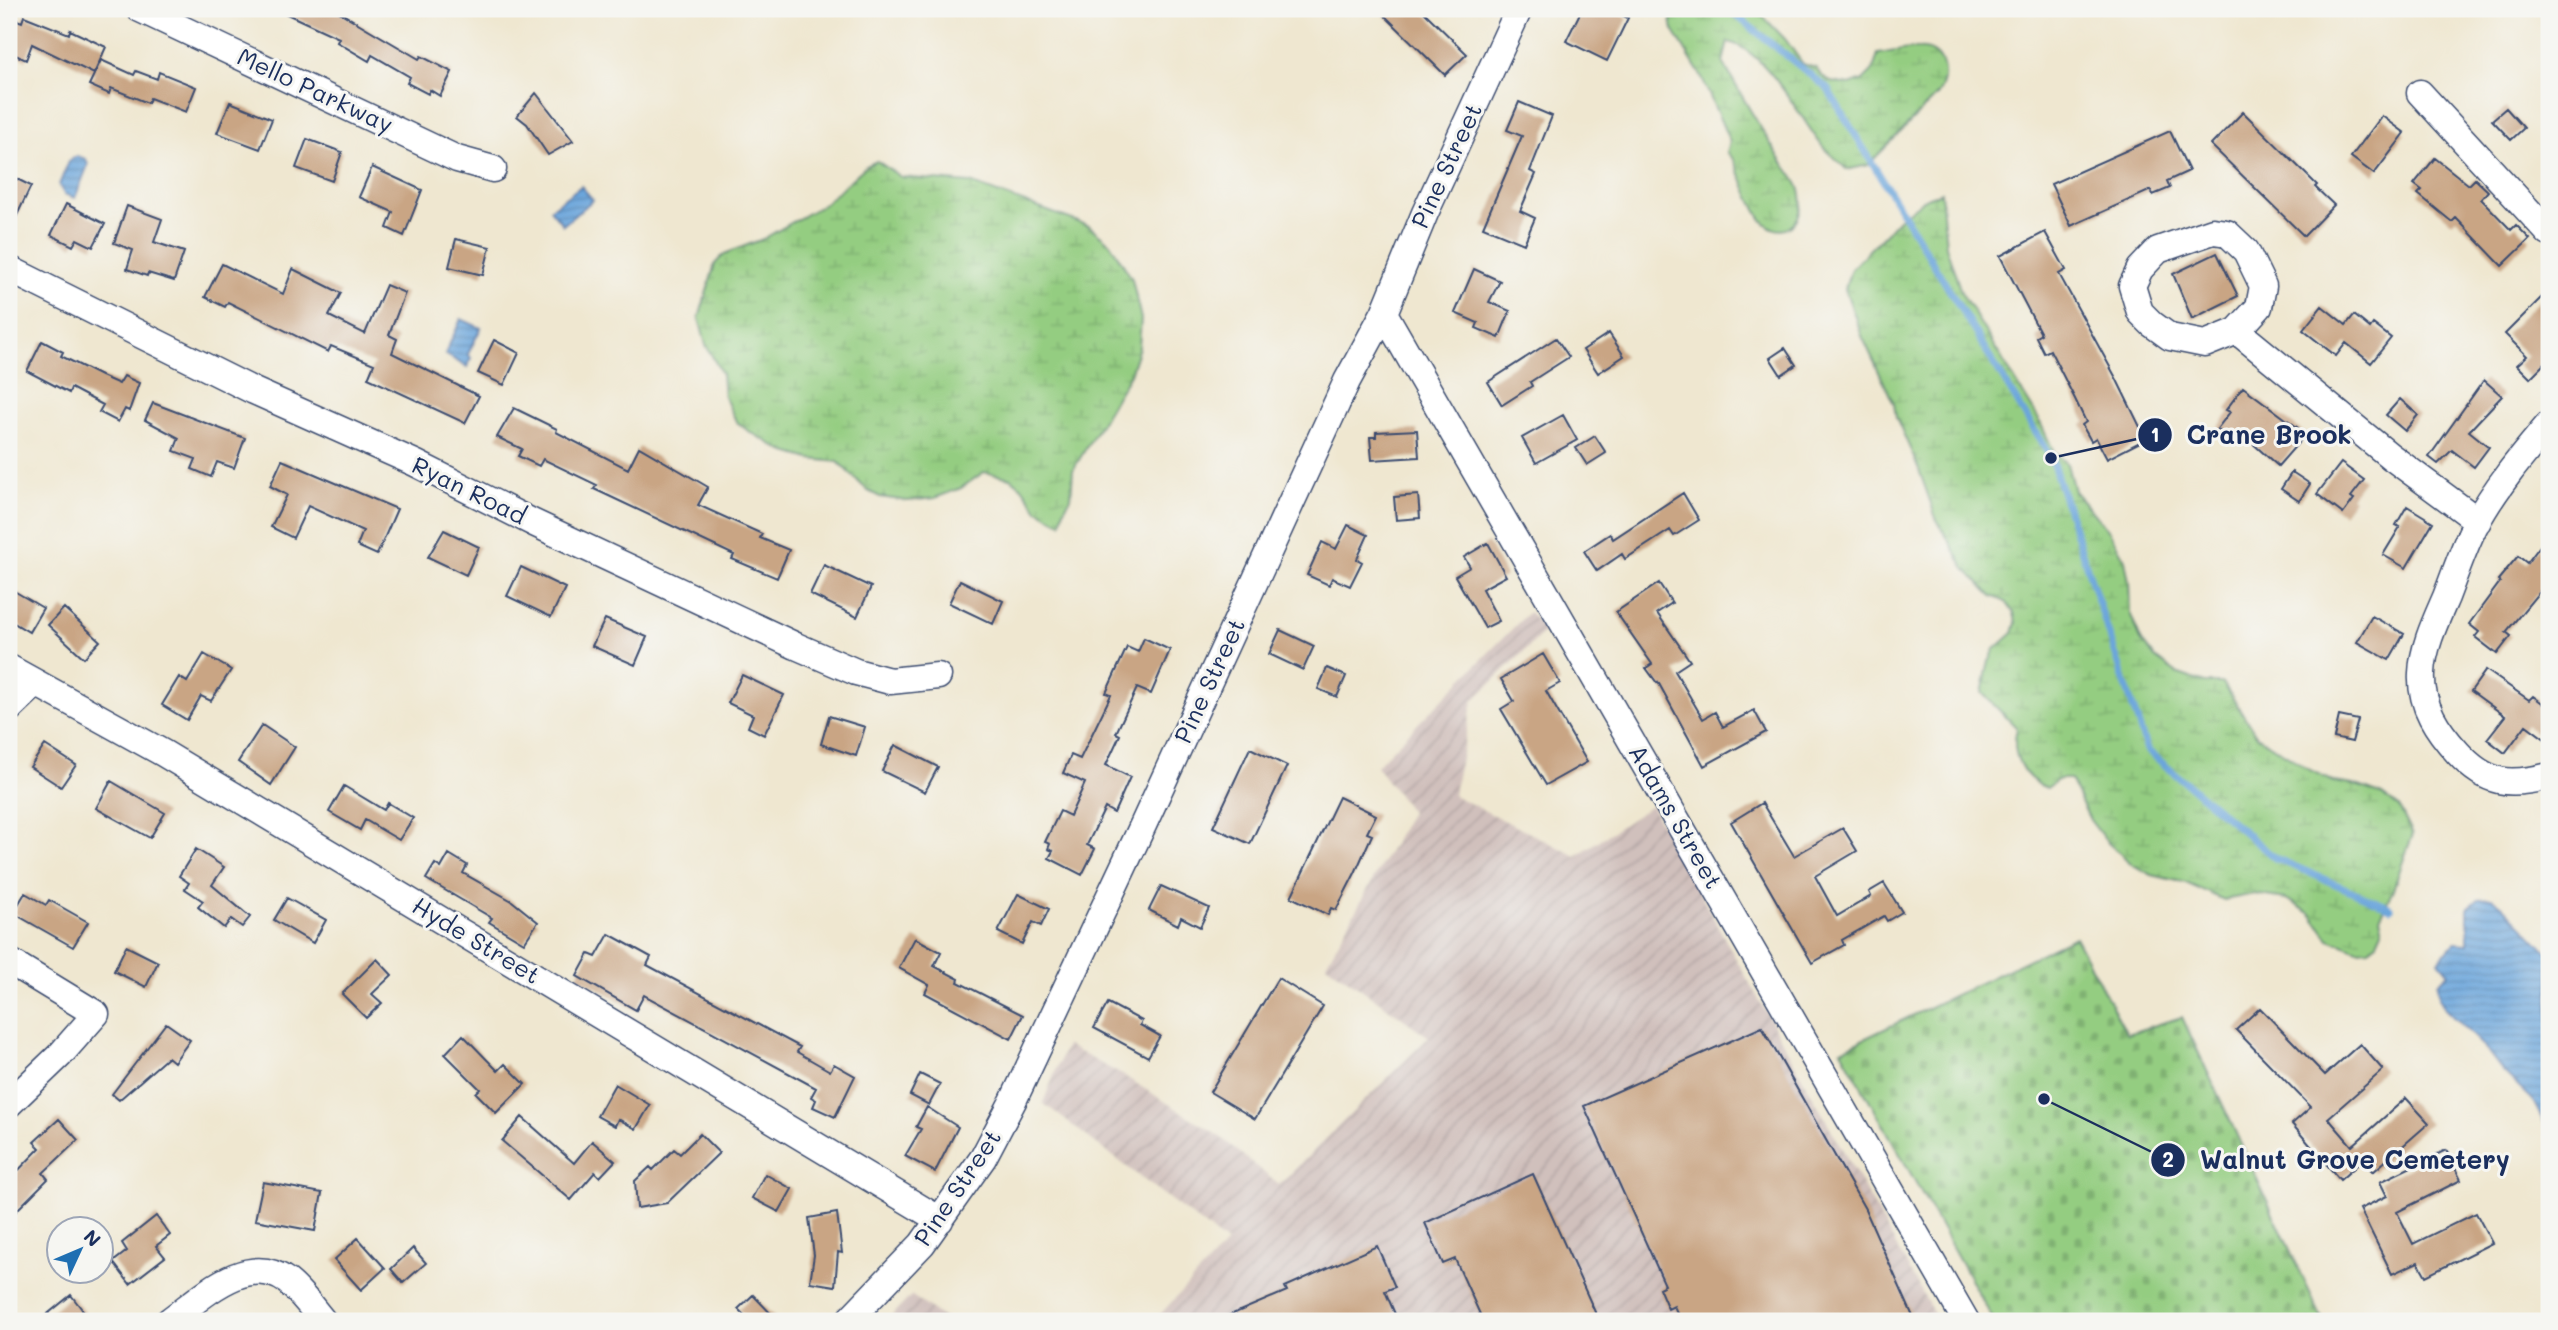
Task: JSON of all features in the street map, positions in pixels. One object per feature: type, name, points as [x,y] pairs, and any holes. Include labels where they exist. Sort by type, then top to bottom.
[{"type":"street","name":"Mello Parkway","points":[[139,9],[457,159],[493,169]]},
{"type":"street","name":"Pine Street","points":[[848,1321],[922,1244],[940,1220],[983,1158],[1013,1101],[1150,812],[1341,394],[1384,313],[1425,212],[1519,9]]},
{"type":"street","points":[[2420,93],[2549,233]]},
{"type":"street","points":[[2213,232],[2227,233],[2246,251],[2263,286],[2259,307],[2237,331],[2205,344],[2170,337],[2140,312],[2132,286],[2140,269],[2158,250],[2213,232]]},
{"type":"street","name":"Ryan Road","points":[[9,270],[254,391],[415,463],[534,523],[796,646],[856,672],[890,681],[938,676]]},
{"type":"street","name":"Adams Street","points":[[1384,313],[1966,1321]]},
{"type":"street","points":[[2237,331],[2390,456],[2478,521]]},
{"type":"street","points":[[2549,424],[2499,485],[2478,521],[2432,630],[2422,673],[2426,708],[2439,732],[2465,761],[2497,782],[2523,783],[2549,776]]},
{"type":"street","name":"Hyde Street","points":[[9,668],[163,754],[940,1220]]},
{"type":"street","points":[[9,709],[36,683]]},
{"type":"street","points":[[9,961],[96,1014],[60,1055],[9,1104]]},
{"type":"street","points":[[169,1321],[238,1274],[254,1270],[284,1279],[323,1321]]},
{"type":"shaded area","points":[[1529,612],[1545,631],[1473,701],[1453,795],[1576,856],[1651,806],[1938,1321],[1154,1321],[1227,1243],[1043,1103],[1066,1045],[1126,1077],[1218,1135],[1279,1185],[1429,1037],[1326,964],[1411,812],[1376,766]]},
{"type":"shaded area","points":[[912,1296],[948,1321],[887,1321]]},
{"type":"green space","points":[[1669,9],[1756,9],[1785,39],[1803,64],[1816,68],[1831,82],[1850,85],[1863,80],[1873,70],[1878,54],[1907,49],[1924,49],[1937,55],[1943,67],[1944,81],[1938,94],[1868,165],[1847,170],[1823,147],[1769,71],[1742,48],[1728,42],[1723,62],[1799,187],[1801,206],[1795,222],[1782,230],[1774,229],[1761,219],[1734,160],[1727,152],[1730,142],[1701,76],[1673,30]]},
{"type":"green space","points":[[877,161],[901,177],[970,183],[1089,226],[1110,243],[1132,279],[1141,319],[1139,347],[1130,374],[1073,470],[1071,498],[1064,509],[1061,523],[1038,510],[1022,487],[1011,478],[984,472],[961,488],[935,498],[907,501],[880,497],[868,491],[838,462],[810,459],[783,451],[736,421],[724,396],[722,374],[706,345],[699,318],[715,264],[724,254],[763,239],[824,204],[866,166]]},
{"type":"green space","points":[[1941,192],[1946,246],[1961,292],[2038,418],[2054,452],[2067,464],[2074,491],[2109,531],[2125,560],[2130,613],[2141,640],[2155,658],[2176,673],[2205,683],[2223,683],[2257,736],[2334,782],[2359,786],[2383,795],[2399,807],[2413,835],[2380,917],[2383,931],[2378,942],[2369,949],[2358,950],[2329,939],[2311,914],[2286,899],[2254,894],[2224,900],[2186,883],[2152,875],[2133,865],[2107,842],[2090,820],[2070,779],[2059,779],[2047,788],[2031,778],[2020,764],[2015,747],[2017,728],[1982,693],[1989,661],[1995,649],[2013,633],[2016,623],[2014,613],[2006,602],[1992,596],[1965,569],[1936,518],[1896,417],[1894,404],[1862,336],[1845,289],[1851,269],[1899,219],[1923,200]]},
{"type":"green space","points":[[2075,937],[2127,1034],[2182,1017],[2323,1321],[1994,1321],[1841,1050]]},
{"type":"water","points":[[77,156],[86,159],[88,165],[75,198],[64,194],[59,185],[69,161]]},
{"type":"water","points":[[581,186],[593,200],[563,225],[550,209]]},
{"type":"water","points":[[461,319],[481,328],[468,354],[471,358],[467,367],[445,354]]},
{"type":"water","points":[[2492,898],[2549,954],[2549,1139],[2545,1124],[2532,1099],[2445,1009],[2439,997],[2438,983],[2449,973],[2439,961],[2454,943],[2468,944],[2468,908],[2479,899]]},
{"type":"building","points":[[276,9],[334,9],[419,59],[421,56],[452,72],[440,96],[430,90],[428,94],[407,83],[410,77],[372,55],[369,61],[337,42],[339,38]]},
{"type":"building","points":[[1378,9],[1421,9],[1467,54],[1445,75]]},
{"type":"building","points":[[1582,9],[1609,9],[1628,18],[1607,61],[1566,41]]},
{"type":"building","points":[[24,16],[69,34],[70,30],[106,47],[94,74],[32,44],[26,60],[9,52],[9,17],[22,22]]},
{"type":"building","points":[[101,60],[134,75],[136,71],[157,79],[159,72],[196,87],[186,112],[150,98],[148,103],[111,88],[109,94],[89,85]]},
{"type":"building","points":[[536,93],[573,141],[548,155],[527,124],[517,116]]},
{"type":"building","points":[[230,102],[272,119],[260,149],[217,133]]},
{"type":"building","points":[[1519,102],[1552,116],[1530,171],[1536,174],[1520,211],[1535,218],[1524,244],[1483,227],[1522,136],[1507,130]]},
{"type":"building","points":[[2506,108],[2524,128],[2511,140],[2492,120]]},
{"type":"building","points":[[2243,112],[2334,205],[2304,236],[2211,145]]},
{"type":"building","points":[[2382,116],[2405,133],[2374,174],[2351,157]]},
{"type":"building","points":[[2170,131],[2189,171],[2167,181],[2170,188],[2153,195],[2151,190],[2071,226],[2051,184]]},
{"type":"building","points":[[307,139],[342,152],[332,181],[296,168]]},
{"type":"building","points":[[2435,158],[2469,185],[2475,179],[2488,191],[2481,199],[2511,230],[2516,225],[2530,239],[2502,266],[2456,218],[2452,222],[2418,194],[2422,190],[2414,184]]},
{"type":"building","points":[[372,167],[422,190],[404,236],[387,228],[393,212],[359,197]]},
{"type":"building","points":[[9,175],[31,186],[9,232]]},
{"type":"building","points":[[66,204],[105,224],[93,247],[77,239],[73,246],[51,235]]},
{"type":"building","points":[[127,206],[162,219],[154,242],[184,252],[174,281],[127,269],[133,250],[114,243]]},
{"type":"building","points":[[2045,232],[2066,270],[2059,274],[2146,439],[2107,459],[2096,438],[2091,441],[2082,425],[2086,422],[2050,350],[2044,353],[2036,337],[2041,334],[2000,256]]},
{"type":"building","points":[[456,239],[490,247],[483,275],[449,267]]},
{"type":"building","points":[[2217,253],[2238,296],[2192,319],[2173,274]]},
{"type":"building","points":[[222,264],[283,294],[293,269],[341,293],[329,316],[365,334],[386,285],[405,293],[389,335],[397,339],[392,353],[479,396],[465,423],[368,378],[374,364],[331,346],[328,352],[228,302],[225,307],[205,297]]},
{"type":"building","points":[[1474,269],[1500,281],[1489,302],[1510,311],[1499,338],[1476,328],[1478,323],[1455,313]]},
{"type":"building","points":[[2549,290],[2549,359],[2530,378],[2517,365],[2527,356],[2505,334]]},
{"type":"building","points":[[2322,306],[2346,325],[2354,315],[2370,328],[2373,324],[2391,338],[2371,363],[2346,343],[2336,356],[2303,330]]},
{"type":"building","points":[[1609,333],[1624,356],[1598,373],[1583,350]]},
{"type":"building","points":[[1556,338],[1569,357],[1530,382],[1532,386],[1502,405],[1488,382]]},
{"type":"building","points":[[494,340],[519,353],[504,385],[478,373]]},
{"type":"building","points":[[42,341],[63,352],[61,356],[119,384],[124,376],[139,383],[129,411],[125,409],[118,422],[99,412],[103,405],[71,388],[69,393],[27,371]]},
{"type":"building","points":[[1785,348],[1796,365],[1781,375],[1770,358]]},
{"type":"building","points":[[2484,380],[2502,396],[2469,431],[2489,447],[2474,467],[2452,450],[2438,464],[2429,457]]},
{"type":"building","points":[[2243,387],[2306,434],[2278,466],[2241,433],[2234,441],[2217,429],[2230,412],[2226,410]]},
{"type":"building","points":[[2400,399],[2418,415],[2405,431],[2386,415]]},
{"type":"building","points":[[153,403],[245,438],[234,468],[217,462],[211,477],[192,469],[196,459],[174,451],[179,438],[145,420]]},
{"type":"building","points":[[514,408],[628,469],[639,447],[708,487],[698,505],[762,534],[760,538],[789,550],[777,578],[732,559],[734,555],[594,489],[597,485],[543,459],[539,466],[518,456],[522,449],[497,437]]},
{"type":"building","points":[[1563,415],[1577,440],[1536,463],[1522,438]]},
{"type":"building","points":[[1417,430],[1419,457],[1372,460],[1370,437],[1376,437],[1376,432]]},
{"type":"building","points":[[1595,436],[1606,453],[1587,465],[1576,448]]},
{"type":"building","points":[[282,460],[397,509],[377,555],[357,546],[363,531],[308,506],[293,538],[271,527],[287,495],[270,486]]},
{"type":"building","points":[[2341,463],[2364,480],[2351,497],[2354,499],[2343,514],[2317,494]]},
{"type":"building","points":[[2292,472],[2310,484],[2299,501],[2281,489]]},
{"type":"building","points":[[1683,493],[1699,520],[1674,536],[1670,530],[1625,559],[1622,554],[1597,571],[1584,551],[1610,534],[1613,539]]},
{"type":"building","points":[[1418,495],[1420,518],[1396,520],[1394,497]]},
{"type":"building","points":[[2407,506],[2433,522],[2406,568],[2383,555],[2400,527],[2396,525]]},
{"type":"building","points":[[1348,525],[1368,535],[1357,559],[1362,562],[1350,586],[1332,578],[1329,585],[1307,575],[1322,542],[1336,549]]},
{"type":"building","points":[[444,530],[479,547],[466,575],[428,557]]},
{"type":"building","points":[[2549,534],[2549,580],[2506,632],[2511,636],[2497,654],[2475,637],[2479,632],[2469,624],[2500,582],[2498,580],[2518,556],[2527,563]]},
{"type":"building","points":[[1488,543],[1506,576],[1482,589],[1499,621],[1485,628],[1455,576],[1470,567],[1464,557]]},
{"type":"building","points":[[824,565],[871,587],[857,617],[810,594]]},
{"type":"building","points":[[521,567],[565,588],[551,617],[507,596]]},
{"type":"building","points":[[960,580],[1003,601],[993,624],[949,603]]},
{"type":"building","points":[[1659,583],[1672,603],[1657,613],[1690,661],[1675,671],[1703,719],[1715,712],[1723,727],[1754,710],[1766,732],[1704,766],[1658,682],[1646,668],[1652,664],[1616,612]]},
{"type":"building","points":[[9,588],[43,608],[29,632],[9,620]]},
{"type":"building","points":[[64,608],[100,641],[84,658],[48,625]]},
{"type":"building","points":[[2372,616],[2404,634],[2389,660],[2357,642]]},
{"type":"building","points":[[605,619],[647,637],[635,665],[592,646]]},
{"type":"building","points":[[1280,630],[1314,646],[1303,670],[1269,654]]},
{"type":"building","points":[[1144,638],[1170,650],[1151,694],[1137,688],[1116,733],[1120,735],[1106,765],[1130,777],[1114,813],[1105,808],[1087,845],[1095,849],[1082,875],[1049,858],[1053,851],[1048,849],[1050,844],[1045,842],[1060,811],[1070,816],[1085,783],[1063,773],[1071,755],[1080,759],[1111,695],[1106,693],[1127,647],[1138,652]]},
{"type":"building","points":[[204,654],[231,670],[211,701],[201,696],[187,720],[162,705],[179,677],[187,682]]},
{"type":"building","points":[[1543,654],[1560,683],[1546,691],[1587,762],[1546,785],[1501,709],[1514,701],[1501,679]]},
{"type":"building","points":[[1327,668],[1346,676],[1337,697],[1318,689]]},
{"type":"building","points":[[2486,670],[2529,700],[2533,696],[2549,708],[2549,742],[2526,725],[2505,753],[2487,739],[2505,716],[2471,691]]},
{"type":"building","points":[[742,675],[784,695],[764,735],[748,727],[753,715],[728,703]]},
{"type":"building","points":[[829,716],[865,727],[856,756],[821,744]]},
{"type":"building","points":[[2339,716],[2358,720],[2352,742],[2334,738]]},
{"type":"building","points":[[262,725],[295,747],[271,785],[238,762]]},
{"type":"building","points":[[45,745],[76,765],[61,787],[30,767]]},
{"type":"building","points":[[895,745],[938,767],[925,792],[882,771]]},
{"type":"building","points":[[1250,748],[1287,766],[1250,844],[1213,827]]},
{"type":"building","points":[[111,781],[165,813],[150,838],[96,808]]},
{"type":"building","points":[[344,786],[384,810],[388,803],[413,818],[399,840],[365,820],[360,830],[329,812]]},
{"type":"building","points":[[1339,797],[1376,815],[1367,833],[1372,835],[1355,873],[1336,910],[1331,908],[1328,915],[1291,897]]},
{"type":"building","points":[[1762,803],[1794,856],[1843,828],[1857,851],[1815,876],[1837,916],[1871,896],[1869,892],[1884,883],[1902,912],[1887,921],[1884,916],[1842,940],[1844,945],[1812,963],[1731,822]]},
{"type":"building","points":[[196,849],[224,867],[212,885],[250,917],[242,927],[231,919],[224,928],[198,907],[203,901],[185,889],[189,883],[179,876]]},
{"type":"building","points":[[449,854],[467,865],[463,873],[512,901],[538,922],[524,943],[489,922],[492,918],[426,879],[435,864],[441,868]]},
{"type":"building","points":[[1161,886],[1209,908],[1200,927],[1181,917],[1178,925],[1149,910]]},
{"type":"building","points":[[25,893],[46,905],[49,900],[88,922],[73,947],[13,913]]},
{"type":"building","points":[[1018,894],[1049,909],[1041,926],[1033,922],[1022,944],[998,932]]},
{"type":"building","points":[[287,898],[326,920],[313,943],[274,920]]},
{"type":"building","points":[[609,934],[651,957],[647,965],[800,1047],[797,1052],[830,1071],[834,1064],[855,1076],[835,1117],[813,1107],[816,1100],[811,1097],[816,1088],[644,995],[636,1010],[577,976],[589,954],[596,957]]},
{"type":"building","points":[[915,938],[941,952],[934,966],[959,979],[958,982],[1023,1015],[1011,1039],[925,993],[929,985],[899,968]]},
{"type":"building","points":[[126,946],[158,962],[146,987],[114,971]]},
{"type":"building","points":[[377,959],[392,975],[372,994],[382,1003],[366,1018],[342,994]]},
{"type":"building","points":[[1278,978],[1323,1006],[1255,1119],[1210,1092]]},
{"type":"building","points":[[1108,1003],[1142,1021],[1140,1025],[1160,1036],[1148,1057],[1094,1028]]},
{"type":"building","points":[[2260,1008],[2325,1075],[2360,1044],[2383,1070],[2328,1118],[2352,1146],[2406,1098],[2429,1123],[2373,1172],[2363,1160],[2340,1180],[2292,1124],[2311,1107],[2236,1030]]},
{"type":"building","points":[[166,1023],[190,1040],[174,1062],[168,1057],[119,1100],[112,1094]]},
{"type":"building","points":[[1762,1027],[1865,1209],[1915,1321],[1681,1321],[1674,1306],[1668,1309],[1659,1288],[1665,1285],[1584,1106]]},
{"type":"building","points":[[463,1035],[498,1071],[505,1064],[525,1084],[496,1113],[476,1093],[480,1089],[445,1054]]},
{"type":"building","points":[[920,1074],[940,1084],[929,1105],[910,1095]]},
{"type":"building","points":[[615,1084],[650,1105],[636,1129],[618,1119],[615,1126],[597,1116]]},
{"type":"building","points":[[927,1107],[958,1127],[935,1172],[905,1156],[921,1129],[916,1127]]},
{"type":"building","points":[[522,1117],[574,1163],[592,1141],[615,1161],[600,1177],[595,1172],[571,1200],[502,1141]]},
{"type":"building","points":[[59,1119],[78,1140],[43,1173],[48,1179],[9,1218],[9,1180],[40,1148],[34,1142]]},
{"type":"building","points":[[700,1134],[719,1153],[667,1203],[637,1208],[635,1181],[650,1167],[653,1170],[674,1149],[680,1154]]},
{"type":"building","points":[[2446,1150],[2461,1180],[2397,1212],[2413,1244],[2476,1213],[2492,1243],[2426,1276],[2418,1262],[2392,1274],[2360,1209],[2387,1196],[2380,1182]]},
{"type":"building","points":[[765,1174],[792,1189],[779,1212],[752,1198]]},
{"type":"building","points":[[1533,1174],[1599,1321],[1483,1321],[1455,1259],[1443,1264],[1425,1223]]},
{"type":"building","points":[[263,1182],[322,1193],[315,1231],[255,1220]]},
{"type":"building","points":[[837,1213],[842,1253],[838,1252],[835,1286],[810,1282],[814,1255],[809,1218]]},
{"type":"building","points":[[156,1216],[170,1235],[156,1246],[165,1257],[130,1284],[116,1266],[116,1260],[127,1251],[122,1243]]},
{"type":"building","points":[[358,1238],[385,1268],[361,1290],[334,1260]]},
{"type":"building","points":[[1377,1246],[1395,1287],[1385,1291],[1398,1321],[1216,1321],[1287,1291],[1285,1287]]},
{"type":"building","points":[[413,1248],[426,1263],[403,1283],[391,1269]]},
{"type":"building","points":[[71,1295],[91,1321],[39,1321]]},
{"type":"building","points":[[753,1295],[778,1321],[750,1321],[738,1309]]},
{"type":"waterway","points":[[1728,9],[1827,88],[2051,458],[2147,750],[2275,858],[2391,908]]},
{"type":"place","name":"Crane Brook","points":[[2051,458]]},
{"type":"place","name":"Walnut Grove Cemetery","points":[[2044,1099]]}]
